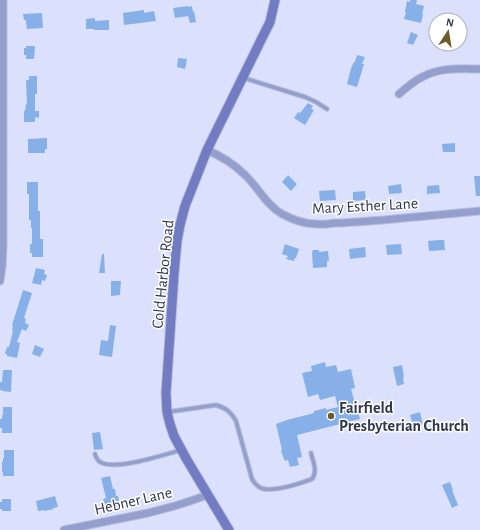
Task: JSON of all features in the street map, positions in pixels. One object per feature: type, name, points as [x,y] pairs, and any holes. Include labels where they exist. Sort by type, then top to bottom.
[{"type":"main road","name":"Cold Harbor Road","points":[[229,530],[174,436],[167,412],[166,401],[174,274],[177,241],[185,206],[207,150],[270,22],[275,0]]},
{"type":"street","points":[[0,281],[3,248],[2,0]]},
{"type":"street","points":[[399,94],[420,77],[434,72],[453,69],[480,69]]},
{"type":"street","name":"Mary Esther Lane","points":[[207,150],[220,156],[245,174],[272,207],[281,214],[304,223],[317,224],[359,222],[480,211]]},
{"type":"street","name":"Hebner Lane","points":[[64,530],[148,513],[208,495]]},
{"type":"lane","points":[[243,78],[305,96],[327,109]]},
{"type":"lane","points":[[167,412],[216,405],[228,410],[236,421],[252,479],[255,484],[264,489],[283,487],[312,479],[315,472],[311,453]]},
{"type":"lane","points":[[95,454],[100,462],[116,465],[136,462],[182,450]]},
{"type":"building","points":[[410,0],[417,0],[416,4],[424,6],[421,23],[404,19],[407,1],[410,2]]},
{"type":"building","points":[[192,6],[196,22],[190,23],[188,16],[175,18],[173,8]]},
{"type":"building","points":[[144,10],[144,13],[154,11],[156,21],[124,25],[123,13]]},
{"type":"building","points":[[42,13],[43,28],[27,29],[26,20],[24,20],[23,14]]},
{"type":"building","points":[[95,18],[95,21],[109,20],[109,30],[86,29],[86,19]]},
{"type":"building","points":[[411,32],[418,35],[413,45],[407,43]]},
{"type":"building","points":[[26,46],[35,46],[34,59],[26,59],[26,55],[24,55],[24,48],[26,48]]},
{"type":"building","points":[[357,55],[365,57],[357,87],[347,84],[351,68]]},
{"type":"building","points":[[178,58],[187,59],[185,69],[177,67]]},
{"type":"building","points":[[29,76],[37,76],[35,111],[39,111],[39,118],[35,117],[35,122],[24,122],[24,111],[27,104],[26,80],[29,80]]},
{"type":"building","points":[[308,103],[313,106],[311,109],[314,110],[305,125],[294,118]]},
{"type":"building","points":[[47,138],[47,149],[45,149],[45,153],[28,153],[28,139]]},
{"type":"building","points":[[455,143],[455,152],[443,152],[442,144]]},
{"type":"building","points":[[288,175],[297,184],[291,191],[282,182]]},
{"type":"building","points":[[474,176],[480,176],[480,196],[476,196]]},
{"type":"building","points":[[27,182],[38,182],[38,211],[40,211],[40,239],[43,239],[43,257],[32,257],[32,253],[30,253],[30,244],[32,244],[32,228],[31,220],[29,220],[29,194],[27,194]]},
{"type":"building","points":[[401,184],[402,193],[389,194],[388,186]]},
{"type":"building","points":[[439,185],[440,193],[427,194],[427,186]]},
{"type":"building","points":[[335,190],[336,200],[320,201],[319,191]]},
{"type":"building","points":[[365,191],[366,200],[353,201],[353,192]]},
{"type":"building","points":[[444,240],[445,250],[429,251],[428,241]]},
{"type":"building","points":[[285,244],[299,249],[294,261],[286,259],[288,256],[282,254]]},
{"type":"building","points":[[401,244],[402,254],[387,255],[386,245]]},
{"type":"building","points":[[365,247],[366,257],[350,259],[349,249]]},
{"type":"building","points":[[312,250],[319,250],[319,252],[328,251],[329,261],[327,261],[327,267],[313,268]]},
{"type":"building","points":[[102,254],[104,254],[105,273],[99,273]]},
{"type":"building","points":[[36,268],[45,270],[44,274],[47,275],[45,281],[42,280],[41,285],[32,283]]},
{"type":"building","points":[[111,281],[121,281],[120,295],[111,296]]},
{"type":"building","points":[[23,290],[32,293],[24,318],[26,319],[25,323],[29,325],[26,331],[22,329],[17,342],[20,343],[17,358],[7,356],[7,354],[5,354],[7,347],[9,347],[13,331],[12,325]]},
{"type":"building","points":[[110,325],[116,326],[112,357],[99,355],[101,340],[108,341]]},
{"type":"building","points":[[35,345],[44,349],[40,357],[32,354]]},
{"type":"building","name":"Fairfield Presbyterian Church","points":[[325,362],[326,367],[336,365],[338,372],[351,369],[355,388],[351,389],[360,419],[297,435],[302,457],[297,458],[299,465],[290,467],[288,460],[285,461],[281,451],[276,424],[314,413],[314,411],[338,407],[335,396],[320,400],[318,394],[308,397],[302,373],[312,371],[311,366]]},
{"type":"building","points":[[402,365],[404,384],[397,386],[393,367]]},
{"type":"building","points":[[3,370],[12,370],[11,392],[0,390]]},
{"type":"building","points":[[3,407],[12,407],[12,433],[2,433],[2,428],[0,428],[0,419],[2,419],[3,415]]},
{"type":"building","points":[[420,412],[423,425],[414,428],[410,415]]},
{"type":"building","points":[[100,432],[103,449],[94,450],[92,433]]},
{"type":"building","points":[[4,450],[14,450],[14,476],[3,476],[2,462],[4,458]]},
{"type":"building","points":[[110,476],[113,489],[115,489],[116,496],[118,496],[119,507],[109,509],[108,505],[105,505],[103,499],[106,498],[101,478]]},
{"type":"building","points":[[450,482],[458,505],[452,508],[442,485]]},
{"type":"building","points":[[55,496],[58,507],[38,511],[36,501]]},
{"type":"building","points":[[2,499],[11,499],[11,511],[2,511],[2,509],[0,509],[0,502],[2,502]]},
{"type":"place","name":"Fairfield Presbyterian Church","points":[[331,416]]}]
